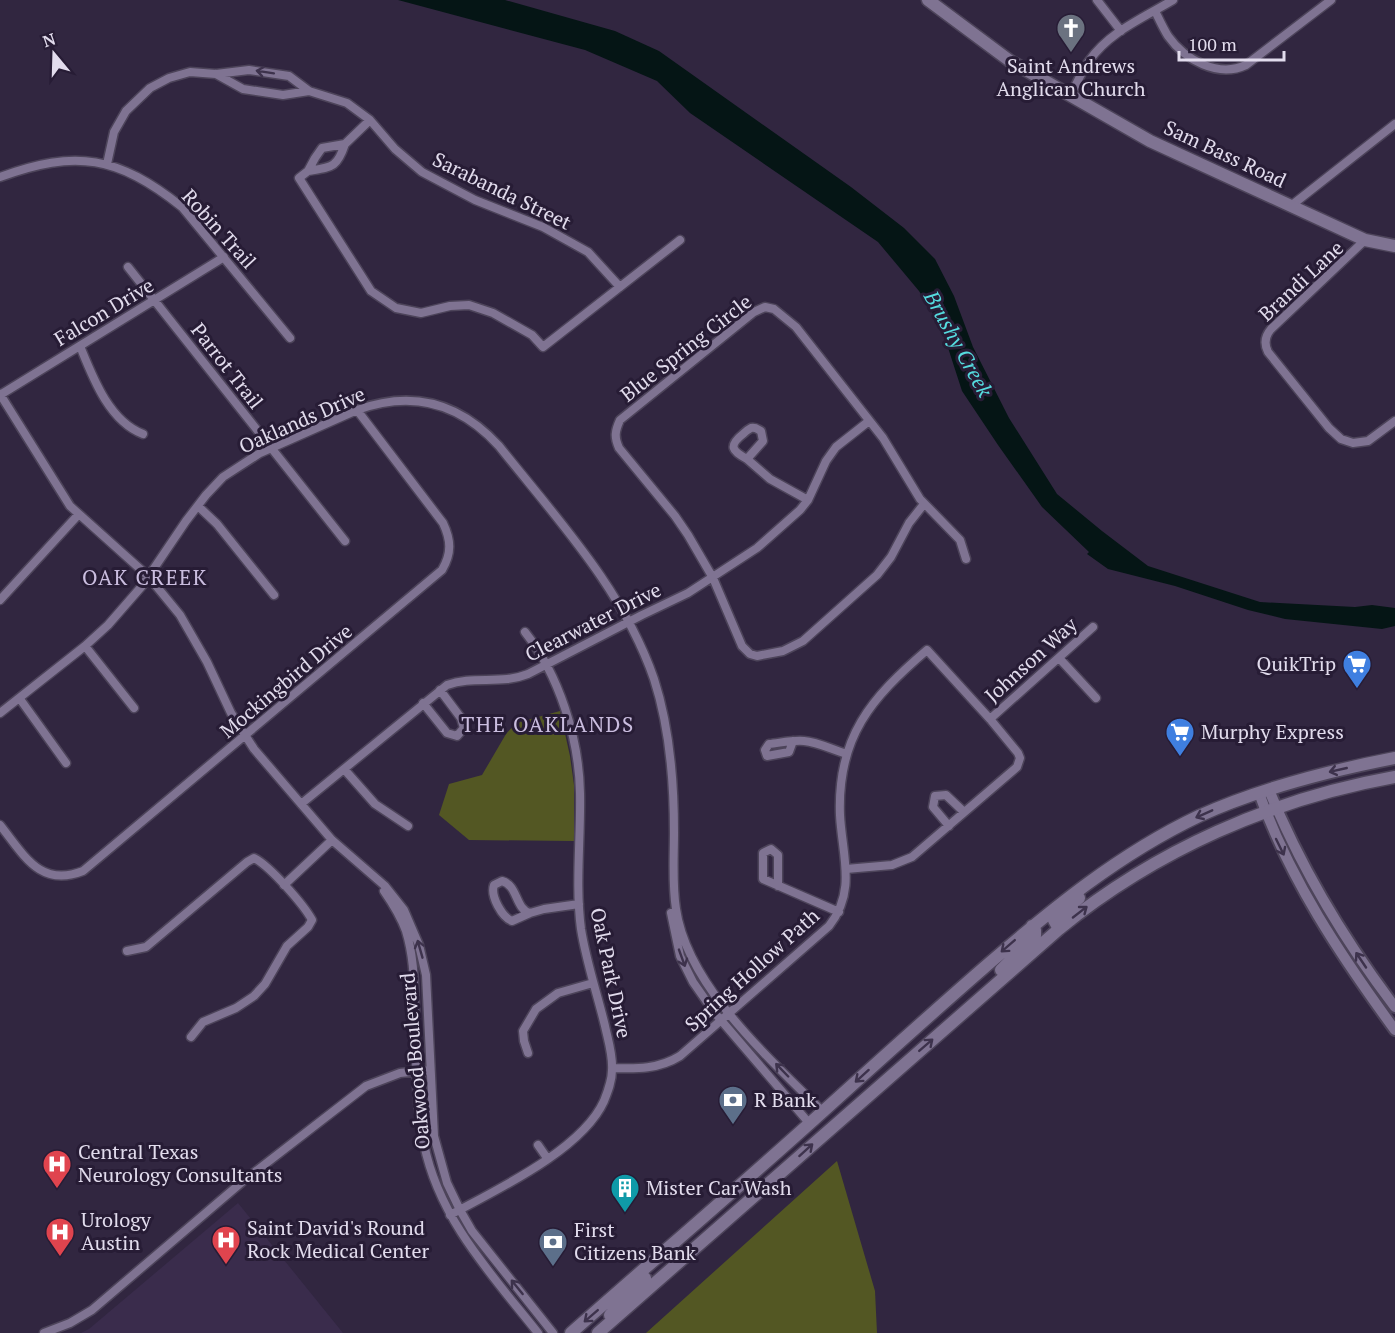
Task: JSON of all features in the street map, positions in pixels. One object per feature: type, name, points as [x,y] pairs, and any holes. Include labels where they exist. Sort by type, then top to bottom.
[{"type":"main road","name":"Sam Bass Road","points":[[928,0],[1003,56],[1170,151],[1365,240],[1395,246]]},
{"type":"main road","points":[[571,1333],[1032,926],[1126,856],[1199,816],[1264,792],[1311,777],[1395,758]]},
{"type":"main road","points":[[603,1329],[1059,929],[1103,894],[1135,873],[1194,842],[1271,809],[1336,790],[1395,777]]},
{"type":"main road","points":[[1059,929],[1053,922],[1055,918],[1120,868],[1126,856]]},
{"type":"main road","points":[[956,1019],[960,1007],[1035,936],[1032,926]]},
{"type":"main road","points":[[823,1112],[835,1125]]},
{"type":"main road","points":[[809,1123],[822,1136]]},
{"type":"main road","points":[[603,1329],[611,1312],[686,1242],[699,1221]]},
{"type":"street","points":[[1098,0],[1121,31]]},
{"type":"street","points":[[1071,94],[1090,60],[1106,42],[1173,0]]},
{"type":"street","points":[[1155,11],[1168,36],[1181,50],[1208,67],[1230,71],[1246,65],[1331,0]]},
{"type":"street","name":"Sarabanda Street","points":[[107,164],[114,132],[126,111],[150,88],[169,78],[190,72],[216,74],[249,70],[289,76],[309,91],[347,103],[370,120],[395,149],[422,172],[475,200],[543,227],[588,252],[620,287]]},
{"type":"street","name":"Sarabanda Street","points":[[216,74],[243,89],[283,95],[309,91]]},
{"type":"street","points":[[308,171],[336,164],[345,144],[370,120]]},
{"type":"street","points":[[1292,205],[1395,124]]},
{"type":"street","points":[[345,144],[322,148],[308,171],[299,178],[371,291],[396,308],[421,313],[450,306],[469,305],[493,313],[532,335],[543,346],[680,240]]},
{"type":"street","name":"Robin Trail","points":[[0,177],[31,166],[72,159],[107,164],[128,172],[161,190],[182,207],[290,338]]},
{"type":"street","name":"Brandi Lane","points":[[1365,240],[1271,328],[1265,342],[1268,352],[1329,428],[1341,439],[1353,443],[1368,441],[1395,421]]},
{"type":"street","name":"Falcon Drive","points":[[0,395],[224,257]]},
{"type":"street","name":"Parrot Trail","points":[[128,267],[345,541]]},
{"type":"street","name":"Blue Spring Circle","points":[[765,306],[774,309],[796,327],[897,459],[906,478],[924,504],[909,523],[891,557],[877,575],[803,641],[783,651],[761,656],[750,654],[745,650],[713,578],[675,516],[619,448],[615,439],[615,430],[620,420],[754,312],[765,306]]},
{"type":"street","points":[[80,346],[117,416],[126,426],[143,434]]},
{"type":"street","name":"Oakwood Boulevard","points":[[0,395],[62,496],[78,515],[148,576],[170,601],[194,636],[231,713],[254,749],[332,840],[398,900],[409,918],[419,945],[426,975],[434,1136],[447,1183],[460,1210],[484,1247],[554,1333]]},
{"type":"street","name":"Oaklands Drive","points":[[0,713],[85,646],[113,618],[148,576],[214,486],[233,469],[271,448],[357,410],[396,400],[421,401],[457,412],[480,428],[499,446],[602,576],[629,621],[654,681],[667,726],[674,791],[676,909],[681,930],[697,969],[713,992],[769,1057],[823,1112]]},
{"type":"street","name":"Mockingbird Drive","points":[[0,825],[32,865],[42,872],[61,877],[75,874],[91,866],[442,570],[448,558],[450,542],[443,523],[357,410]]},
{"type":"street","name":"Clearwater Drive","points":[[301,804],[440,690],[464,680],[519,677],[629,621],[678,599],[713,578],[766,541],[794,517],[808,500],[826,461],[836,447],[869,421]]},
{"type":"street","points":[[747,459],[770,479],[808,500]]},
{"type":"street","points":[[924,504],[960,540],[966,559]]},
{"type":"street","points":[[198,506],[217,524],[274,595]]},
{"type":"street","points":[[0,600],[78,515]]},
{"type":"street","name":"Johnson Way","points":[[990,719],[1093,627]]},
{"type":"street","name":"Oak Park Drive","points":[[450,1215],[526,1174],[584,1129],[598,1112],[608,1091],[612,1068],[610,1046],[581,929],[580,813],[574,746],[564,706],[540,652],[525,632]]},
{"type":"street","points":[[85,646],[134,708]]},
{"type":"street","name":"Spring Hollow Path","points":[[612,1068],[646,1068],[667,1063],[680,1056],[829,926],[839,912],[846,893],[840,795],[847,754],[876,699],[896,678],[927,650],[990,719]]},
{"type":"street","points":[[1059,658],[1096,698]]},
{"type":"street","points":[[423,703],[447,733],[457,735],[464,728],[461,718],[440,690]]},
{"type":"street","points":[[20,699],[66,763]]},
{"type":"street","points":[[846,869],[886,866],[917,854],[1017,767],[1018,753],[990,719]]},
{"type":"street","points":[[793,741],[806,741],[847,754]]},
{"type":"street","points":[[344,769],[375,804],[408,826]]},
{"type":"street","points":[[1264,792],[1286,858],[1323,926],[1395,1030]]},
{"type":"street","points":[[949,826],[933,807],[935,796],[946,795],[964,812]]},
{"type":"street","points":[[1271,809],[1322,900],[1377,984],[1395,1007]]},
{"type":"street","points":[[284,885],[332,840]]},
{"type":"street","points":[[128,951],[146,947],[254,858],[284,885],[308,913],[312,920],[308,927],[287,946],[265,984],[254,996],[236,1008],[203,1022],[191,1037]]},
{"type":"street","name":"Oaklands Drive","points":[[674,859],[670,909],[680,956],[693,982],[721,1020],[809,1123]]},
{"type":"street","name":"Oakwood Boulevard","points":[[372,874],[399,915],[409,945],[414,975],[420,1123],[423,1143],[436,1184],[463,1238],[538,1333]]},
{"type":"street","points":[[530,913],[523,909],[509,884],[502,881],[494,885],[493,893],[505,918],[512,921],[530,913],[563,905],[579,904]]},
{"type":"street","points":[[778,886],[839,912]]},
{"type":"street","points":[[528,1053],[524,1031],[536,1009],[558,993],[593,983]]},
{"type":"street","points":[[44,1333],[70,1323],[92,1310],[242,1182],[366,1086],[400,1073],[430,1070]]},
{"type":"street","points":[[538,1145],[547,1158]]},
{"type":"shaded area","name":"Saint David's Round Rock Medical Center","points":[[238,1203],[343,1333],[81,1333],[89,1329]]},
{"type":"green space","points":[[560,711],[574,785],[574,841],[469,840],[439,815],[449,784],[482,775],[506,734],[516,723]]},
{"type":"green space","points":[[837,1161],[875,1291],[877,1333],[646,1333]]},
{"type":"water","name":"Brushy Creek","points":[[398,0],[505,0],[615,31],[659,51],[851,187],[904,228],[935,259],[954,296],[973,347],[1009,418],[1057,494],[1102,531],[1148,566],[1260,602],[1355,607],[1372,605],[1395,608],[1395,626],[1382,629],[1285,619],[1248,610],[1175,586],[1108,569],[1087,554],[1089,552],[1042,507],[998,445],[962,391],[941,326],[919,291],[878,242],[690,113],[657,81],[585,50]]},
{"type":"place","name":"Saint Andrews Anglican Church","points":[[1071,54]]},
{"type":"place","name":"QuikTrip","points":[[1357,690]]},
{"type":"place","name":"Murphy Express","points":[[1180,758]]},
{"type":"place","name":"R Bank","points":[[733,1126]]},
{"type":"place","name":"Central Texas Neurology Consultants","points":[[57,1190]]},
{"type":"place","name":"Mister Car Wash","points":[[625,1214]]},
{"type":"place","name":"Urology Austin","points":[[60,1258]]},
{"type":"place","name":"Saint David's Round Rock Medical Center","points":[[226,1266]]},
{"type":"place","name":"First Citizens Bank","points":[[553,1268]]},
{"type":"district","name":"OAK CREEK","points":[[145,578]]},
{"type":"district","name":"THE OAKLANDS","points":[[548,725]]}]
